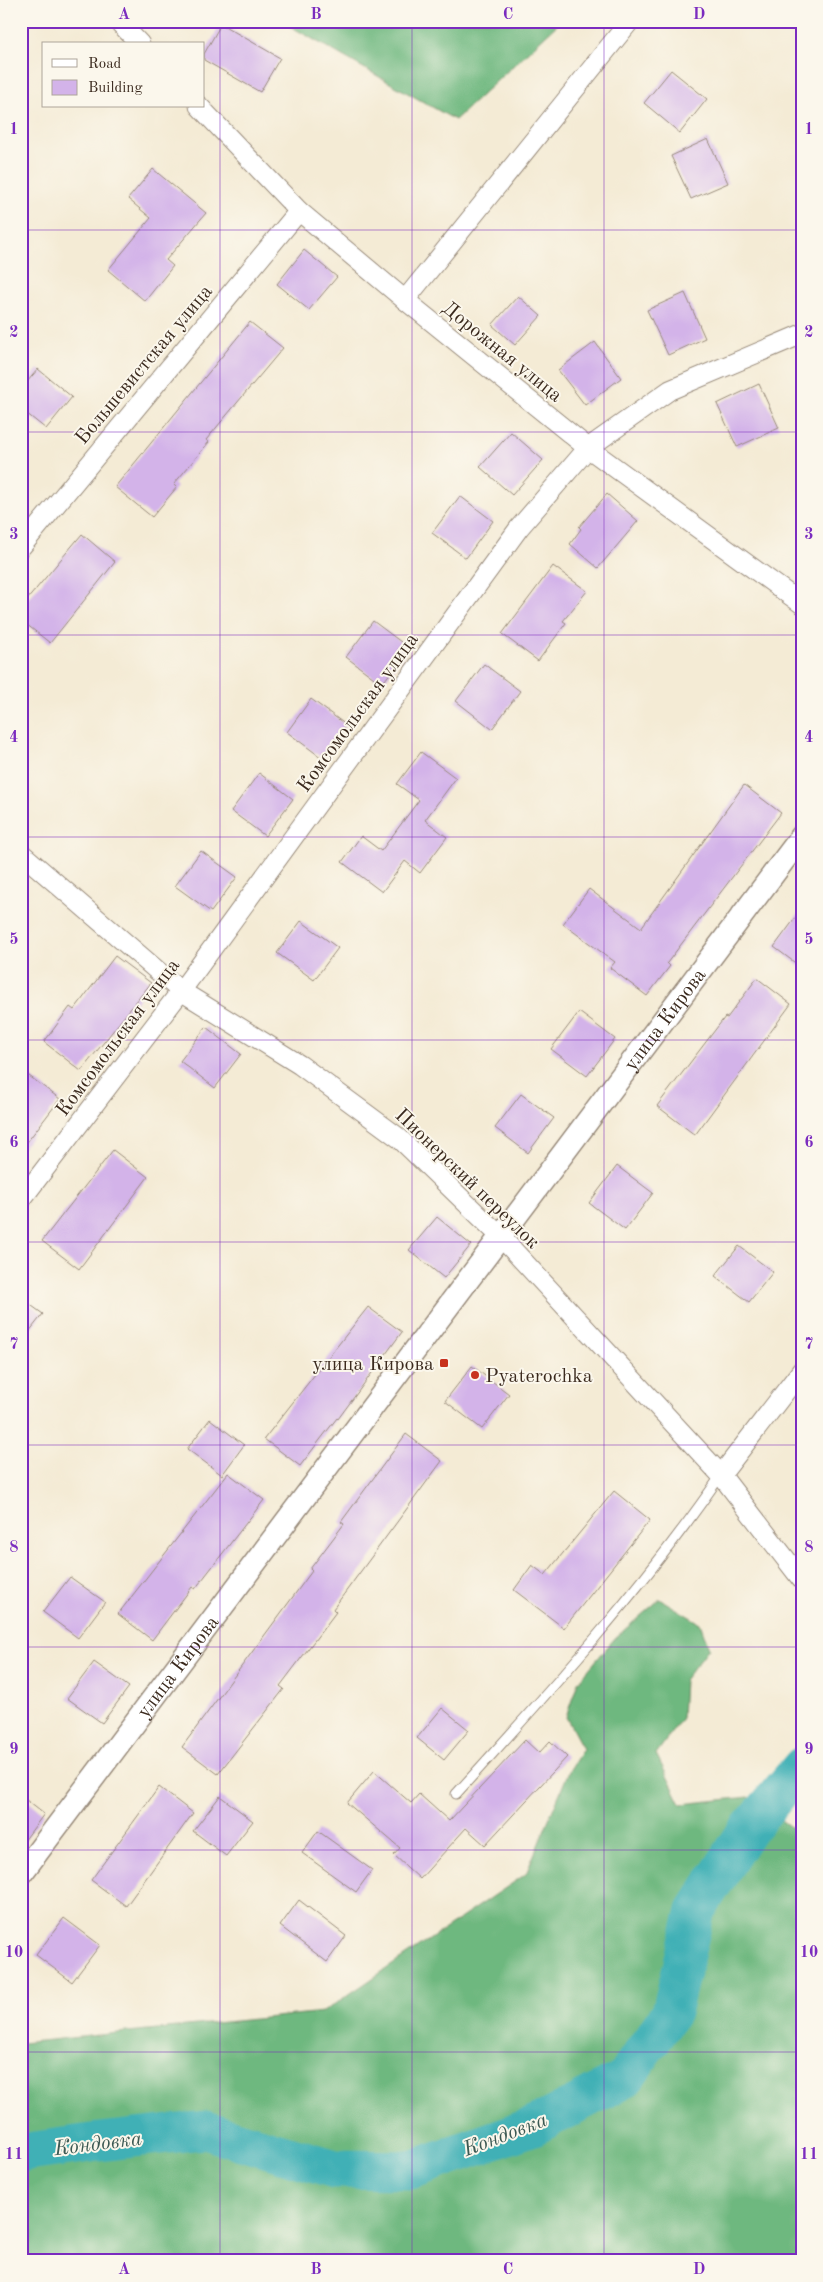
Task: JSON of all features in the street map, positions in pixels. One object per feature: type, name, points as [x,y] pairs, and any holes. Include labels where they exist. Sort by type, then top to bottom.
[{"type":"street","points":[[118,21],[138,42]]},
{"type":"street","points":[[405,300],[630,21]]},
{"type":"street","name":"Дорожная улица","points":[[201,108],[299,211],[405,300],[588,448],[802,604]]},
{"type":"street","name":"Большевистская улица","points":[[21,546],[299,211]]},
{"type":"street","name":"Комсомольская улица","points":[[21,1200],[181,991],[519,528],[588,448],[670,390],[802,334]]},
{"type":"street","name":"улица Кирова","points":[[21,1874],[802,836]]},
{"type":"street","name":"Пионерский переулок","points":[[21,853],[181,991],[300,1065],[399,1138],[500,1236],[721,1475],[800,1574]]},
{"type":"street","points":[[721,1475],[802,1370]]},
{"type":"lane","points":[[456,1794],[552,1689],[691,1518],[721,1475]]},
{"type":"green space","points":[[281,21],[561,21],[455,120]]},
{"type":"green space","points":[[660,1599],[700,1623],[709,1648],[684,1680],[682,1718],[656,1754],[681,1804],[748,1797],[802,1835],[802,2261],[21,2261],[21,2043],[323,2012],[526,1874],[569,1771],[583,1749],[566,1717],[578,1682],[615,1638]]},
{"type":"building","points":[[221,24],[280,58],[260,92],[205,61],[205,52]]},
{"type":"building","points":[[671,70],[707,99],[680,133],[644,103]]},
{"type":"building","points":[[708,139],[728,183],[691,199],[671,156]]},
{"type":"building","points":[[153,169],[206,213],[166,260],[173,266],[145,301],[108,270],[151,218],[128,199]]},
{"type":"building","points":[[304,250],[337,277],[309,310],[277,284]]},
{"type":"building","points":[[685,293],[705,338],[668,355],[647,310]]},
{"type":"building","points":[[518,296],[541,316],[515,345],[492,325]]},
{"type":"building","points":[[250,322],[283,348],[206,440],[209,442],[174,484],[177,487],[152,517],[115,487]]},
{"type":"building","points":[[595,342],[621,378],[585,405],[558,370]]},
{"type":"building","points":[[38,369],[72,397],[46,429],[21,409],[21,389]]},
{"type":"building","points":[[759,384],[779,428],[737,447],[717,404]]},
{"type":"building","points":[[511,432],[543,460],[512,495],[480,467]]},
{"type":"building","points":[[607,494],[638,521],[598,568],[570,544],[581,529],[579,527]]},
{"type":"building","points":[[460,496],[493,521],[466,558],[432,533]]},
{"type":"building","points":[[82,534],[115,562],[50,643],[21,620],[21,607]]},
{"type":"building","points":[[553,566],[587,591],[563,621],[566,623],[538,661],[502,634]]},
{"type":"building","points":[[373,621],[409,648],[382,684],[346,657]]},
{"type":"building","points":[[484,664],[520,691],[492,729],[456,701]]},
{"type":"building","points":[[311,699],[346,725],[322,758],[287,732]]},
{"type":"building","points":[[421,752],[456,778],[425,820],[447,837],[420,873],[405,861],[382,892],[342,862],[361,836],[381,851],[419,800],[397,784]]},
{"type":"building","points":[[259,773],[293,799],[265,836],[231,811]]},
{"type":"building","points":[[744,785],[781,813],[667,963],[670,966],[647,996],[610,968],[615,962],[563,924],[589,889],[641,928]]},
{"type":"building","points":[[201,851],[237,877],[211,912],[175,886]]},
{"type":"building","points":[[802,909],[802,968],[774,947]]},
{"type":"building","points":[[301,921],[338,948],[314,980],[277,953]]},
{"type":"building","points":[[115,956],[151,983],[81,1071],[44,1042],[70,1007],[74,1010]]},
{"type":"building","points":[[757,978],[791,1004],[695,1135],[657,1106]]},
{"type":"building","points":[[579,1012],[615,1039],[587,1076],[551,1049]]},
{"type":"building","points":[[206,1027],[241,1054],[215,1088],[180,1061]]},
{"type":"building","points":[[21,1070],[60,1099],[21,1150]]},
{"type":"building","points":[[521,1094],[554,1118],[528,1153],[495,1128]]},
{"type":"building","points":[[113,1150],[148,1177],[79,1269],[42,1241]]},
{"type":"building","points":[[617,1166],[653,1193],[625,1230],[589,1203]]},
{"type":"building","points":[[437,1217],[471,1245],[444,1278],[409,1250]]},
{"type":"building","points":[[739,1246],[773,1272],[749,1302],[715,1276]]},
{"type":"building","points":[[21,1298],[43,1314],[21,1342]]},
{"type":"building","points":[[368,1307],[402,1332],[338,1419],[300,1466],[264,1439]]},
{"type":"building","points":[[472,1366],[509,1394],[482,1429],[445,1401]]},
{"type":"building","points":[[210,1419],[244,1445],[222,1475],[187,1449]]},
{"type":"building","points":[[406,1434],[442,1461],[333,1609],[336,1612],[280,1686],[284,1689],[218,1774],[182,1747],[312,1571],[310,1569],[344,1524],[341,1522]]},
{"type":"building","points":[[228,1473],[264,1500],[195,1589],[192,1587],[152,1640],[118,1614]]},
{"type":"building","points":[[614,1491],[650,1520],[564,1628],[514,1590],[532,1565],[545,1575]]},
{"type":"building","points":[[70,1577],[105,1602],[78,1638],[43,1612]]},
{"type":"building","points":[[94,1662],[129,1687],[102,1723],[67,1698]]},
{"type":"building","points":[[442,1708],[469,1730],[444,1760],[417,1738]]},
{"type":"building","points":[[525,1740],[539,1753],[550,1741],[567,1757],[485,1845],[466,1828],[420,1879],[394,1855],[400,1848],[347,1803],[374,1771],[411,1803],[419,1794],[449,1821]]},
{"type":"building","points":[[159,1787],[193,1813],[126,1906],[91,1880]]},
{"type":"building","points":[[21,1796],[44,1814],[21,1845]]},
{"type":"building","points":[[220,1796],[253,1821],[226,1856],[193,1831]]},
{"type":"building","points":[[318,1831],[372,1870],[356,1892],[302,1853]]},
{"type":"building","points":[[299,1900],[346,1936],[327,1962],[280,1926]]},
{"type":"building","points":[[64,1918],[100,1945],[72,1982],[36,1955]]},
{"type":"waterway","name":"Кондовка","points":[[21,2153],[205,2130],[335,2169],[411,2170],[534,2126],[624,2079],[671,2012],[696,1910],[746,1832],[802,1766]]},
{"type":"place","name":"улица Кирова","points":[[444,1363]]},
{"type":"place","name":"Pyaterochka","points":[[475,1375]]}]
